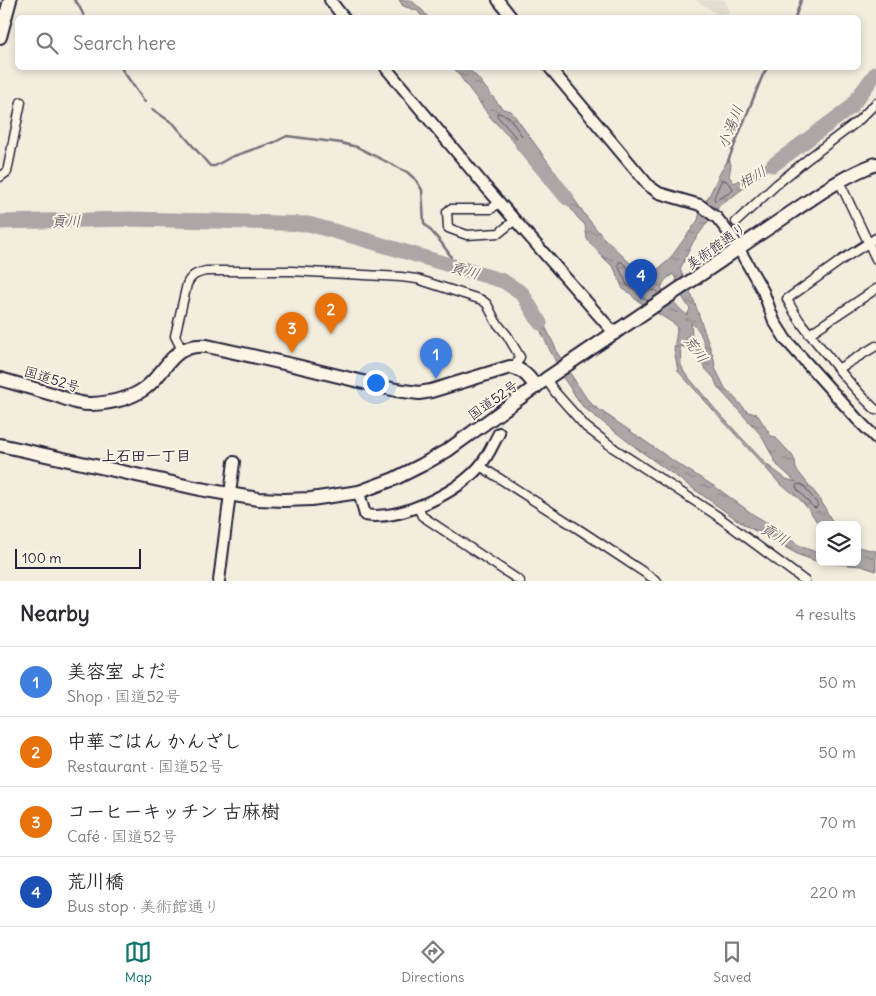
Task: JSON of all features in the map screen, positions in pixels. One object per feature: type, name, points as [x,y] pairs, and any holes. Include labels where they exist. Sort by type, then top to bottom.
[{"type":"main road","points":[[0,37],[10,0]]},
{"type":"main road","name":"美術館通り","points":[[544,381],[839,181],[876,164]]},
{"type":"main road","name":"国道52号","points":[[0,379],[80,403],[108,402],[143,390],[176,354],[198,345],[407,392],[431,391],[504,368],[518,368],[527,375],[544,381]]},
{"type":"main road","name":"国道52号","points":[[0,445],[230,495],[258,499],[311,499],[358,492],[394,479],[422,466],[448,450],[544,381]]},
{"type":"street","points":[[330,0],[342,15]]},
{"type":"street","points":[[498,0],[510,15]]},
{"type":"street","points":[[388,70],[515,220],[617,332]]},
{"type":"street","points":[[552,70],[648,186],[659,192],[700,205],[717,218],[732,237],[763,291],[774,321],[786,340],[876,438]]},
{"type":"street","points":[[0,177],[7,172],[21,102]]},
{"type":"street","points":[[736,222],[777,184],[858,121],[876,103]]},
{"type":"street","points":[[839,181],[876,259]]},
{"type":"street","points":[[500,202],[490,209],[450,209],[447,212],[448,228],[467,235],[499,233],[515,220]]},
{"type":"street","points":[[876,238],[787,299],[794,313],[809,334],[876,410]]},
{"type":"street","points":[[182,350],[175,336],[187,284],[189,278],[194,274],[206,270],[401,276],[417,279],[482,300],[487,304],[496,322],[507,335],[520,357],[514,368]]},
{"type":"street","points":[[809,334],[876,289]]},
{"type":"street","points":[[838,369],[876,346]]},
{"type":"street","points":[[544,381],[586,428],[716,515],[805,581]]},
{"type":"street","points":[[868,402],[876,397]]},
{"type":"street","points":[[358,492],[365,514],[374,516],[418,506],[444,494],[466,479],[480,466],[491,450],[499,433]]},
{"type":"street","points":[[219,581],[234,462]]},
{"type":"street","points":[[480,466],[657,581]]},
{"type":"street","points":[[418,506],[422,516],[520,581]]},
{"type":"shaded area","points":[[696,0],[725,0],[729,13],[718,15]]},
{"type":"water","points":[[399,0],[411,0],[426,15],[421,15],[418,11],[403,6]]},
{"type":"water","points":[[455,70],[469,70],[503,109],[511,111],[585,215],[602,236],[635,268],[642,281],[648,287],[655,283],[658,269],[669,260],[698,220],[700,212],[729,158],[731,165],[729,176],[734,183],[767,163],[789,153],[720,205],[693,242],[680,269],[694,301],[714,359],[715,368],[725,388],[748,412],[757,414],[771,436],[775,437],[792,455],[796,469],[820,499],[832,521],[816,521],[803,503],[780,484],[678,371],[674,349],[676,325],[635,299],[623,289],[614,268],[587,239],[585,225],[559,193],[552,174],[537,160],[532,159],[491,118]],"holes":[[[673,274],[678,290],[690,309],[687,315],[661,288],[665,280]],[[691,323],[701,334],[708,358],[692,336]],[[680,346],[690,349],[714,378],[721,391],[761,435],[777,465],[796,482],[786,479],[766,464],[684,372],[681,365]]]},
{"type":"water","points":[[530,306],[544,324],[562,361],[587,399],[594,406],[773,526],[783,535],[802,547],[816,552],[816,561],[799,555],[743,524],[639,450],[583,407],[564,379]]},
{"type":"water","points":[[861,548],[876,551],[876,571],[861,566]]},
{"type":"waterway","points":[[74,0],[84,15]]},
{"type":"waterway","name":"小湯川","points":[[796,15],[801,0]]},
{"type":"waterway","points":[[122,70],[145,102]]},
{"type":"waterway","name":"小湯川","points":[[728,161],[766,70]]},
{"type":"waterway","name":"相川","points":[[773,165],[850,108],[876,73]]},
{"type":"waterway","points":[[152,109],[174,124],[210,166],[215,166],[231,157],[287,136],[357,147],[407,172],[416,180],[422,190],[424,223],[450,255],[454,267]]},
{"type":"waterway","name":"荒川","points":[[522,144],[567,198]]},
{"type":"waterway","name":"貢川","points":[[0,222],[129,219],[308,224],[503,281],[522,293],[540,323]]},
{"type":"place","name":"荒川橋","points":[[641,300]]},
{"type":"place","name":"中華ごはん かんざし","points":[[331,334]]},
{"type":"place","name":"コーヒーキッチン 古麻樹","points":[[292,353]]},
{"type":"place","name":"美容室 よだ","points":[[436,379]]},
{"type":"district","name":"上石田一丁目","points":[[146,455]]}]
